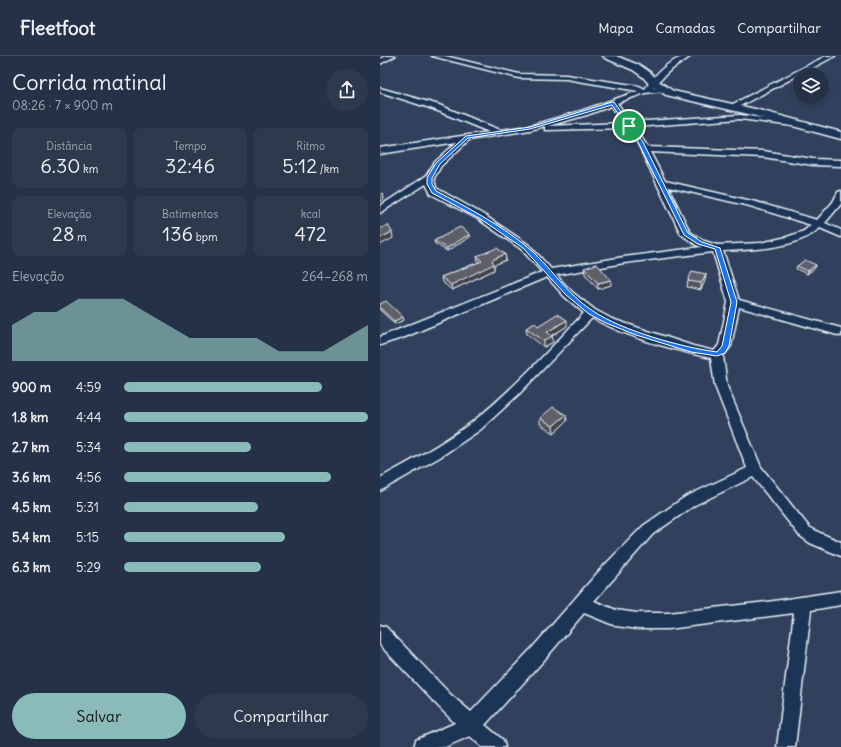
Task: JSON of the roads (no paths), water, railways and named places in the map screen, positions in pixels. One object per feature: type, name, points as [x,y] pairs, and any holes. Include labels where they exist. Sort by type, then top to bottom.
[{"type":"street","points":[[380,62],[391,56]]},
{"type":"street","points":[[436,56],[519,76],[566,77],[639,88],[648,84]]},
{"type":"street","points":[[608,56],[637,68],[648,84],[681,96],[733,106],[841,136]]},
{"type":"street","points":[[530,128],[613,103],[648,84],[687,56]]},
{"type":"street","points":[[733,106],[831,56]]},
{"type":"street","points":[[380,97],[384,92],[436,108],[498,132]]},
{"type":"street","points":[[613,103],[644,149],[686,234],[700,243],[717,248]]},
{"type":"street","points":[[380,151],[530,128],[629,126],[681,120],[740,117],[794,124]]},
{"type":"street","points":[[467,137],[460,145],[444,156],[438,164],[430,183],[434,192],[481,217],[525,247],[568,294],[591,313],[608,322],[691,350],[717,354],[722,351],[726,346],[734,302],[717,248]]},
{"type":"street","points":[[644,149],[763,154],[813,162],[841,163]]},
{"type":"street","points":[[380,210],[417,186],[430,183]]},
{"type":"street","points":[[661,183],[779,211],[819,224],[841,234]]},
{"type":"street","points":[[380,341],[548,273],[624,260],[717,248],[777,244],[801,236],[819,224],[837,202],[841,194]]},
{"type":"street","points":[[734,302],[841,332]]},
{"type":"street","points":[[380,485],[430,458],[486,417],[520,386],[591,313]]},
{"type":"street","points":[[717,354],[721,386],[755,470],[804,531],[815,538],[841,549]]},
{"type":"street","points":[[423,747],[472,725],[539,653],[580,604],[648,530],[690,502],[755,470]]},
{"type":"street","points":[[580,604],[616,618],[637,621],[668,621],[841,598]]},
{"type":"street","points":[[786,747],[803,604]]},
{"type":"street","points":[[380,633],[445,701],[496,747]]}]
